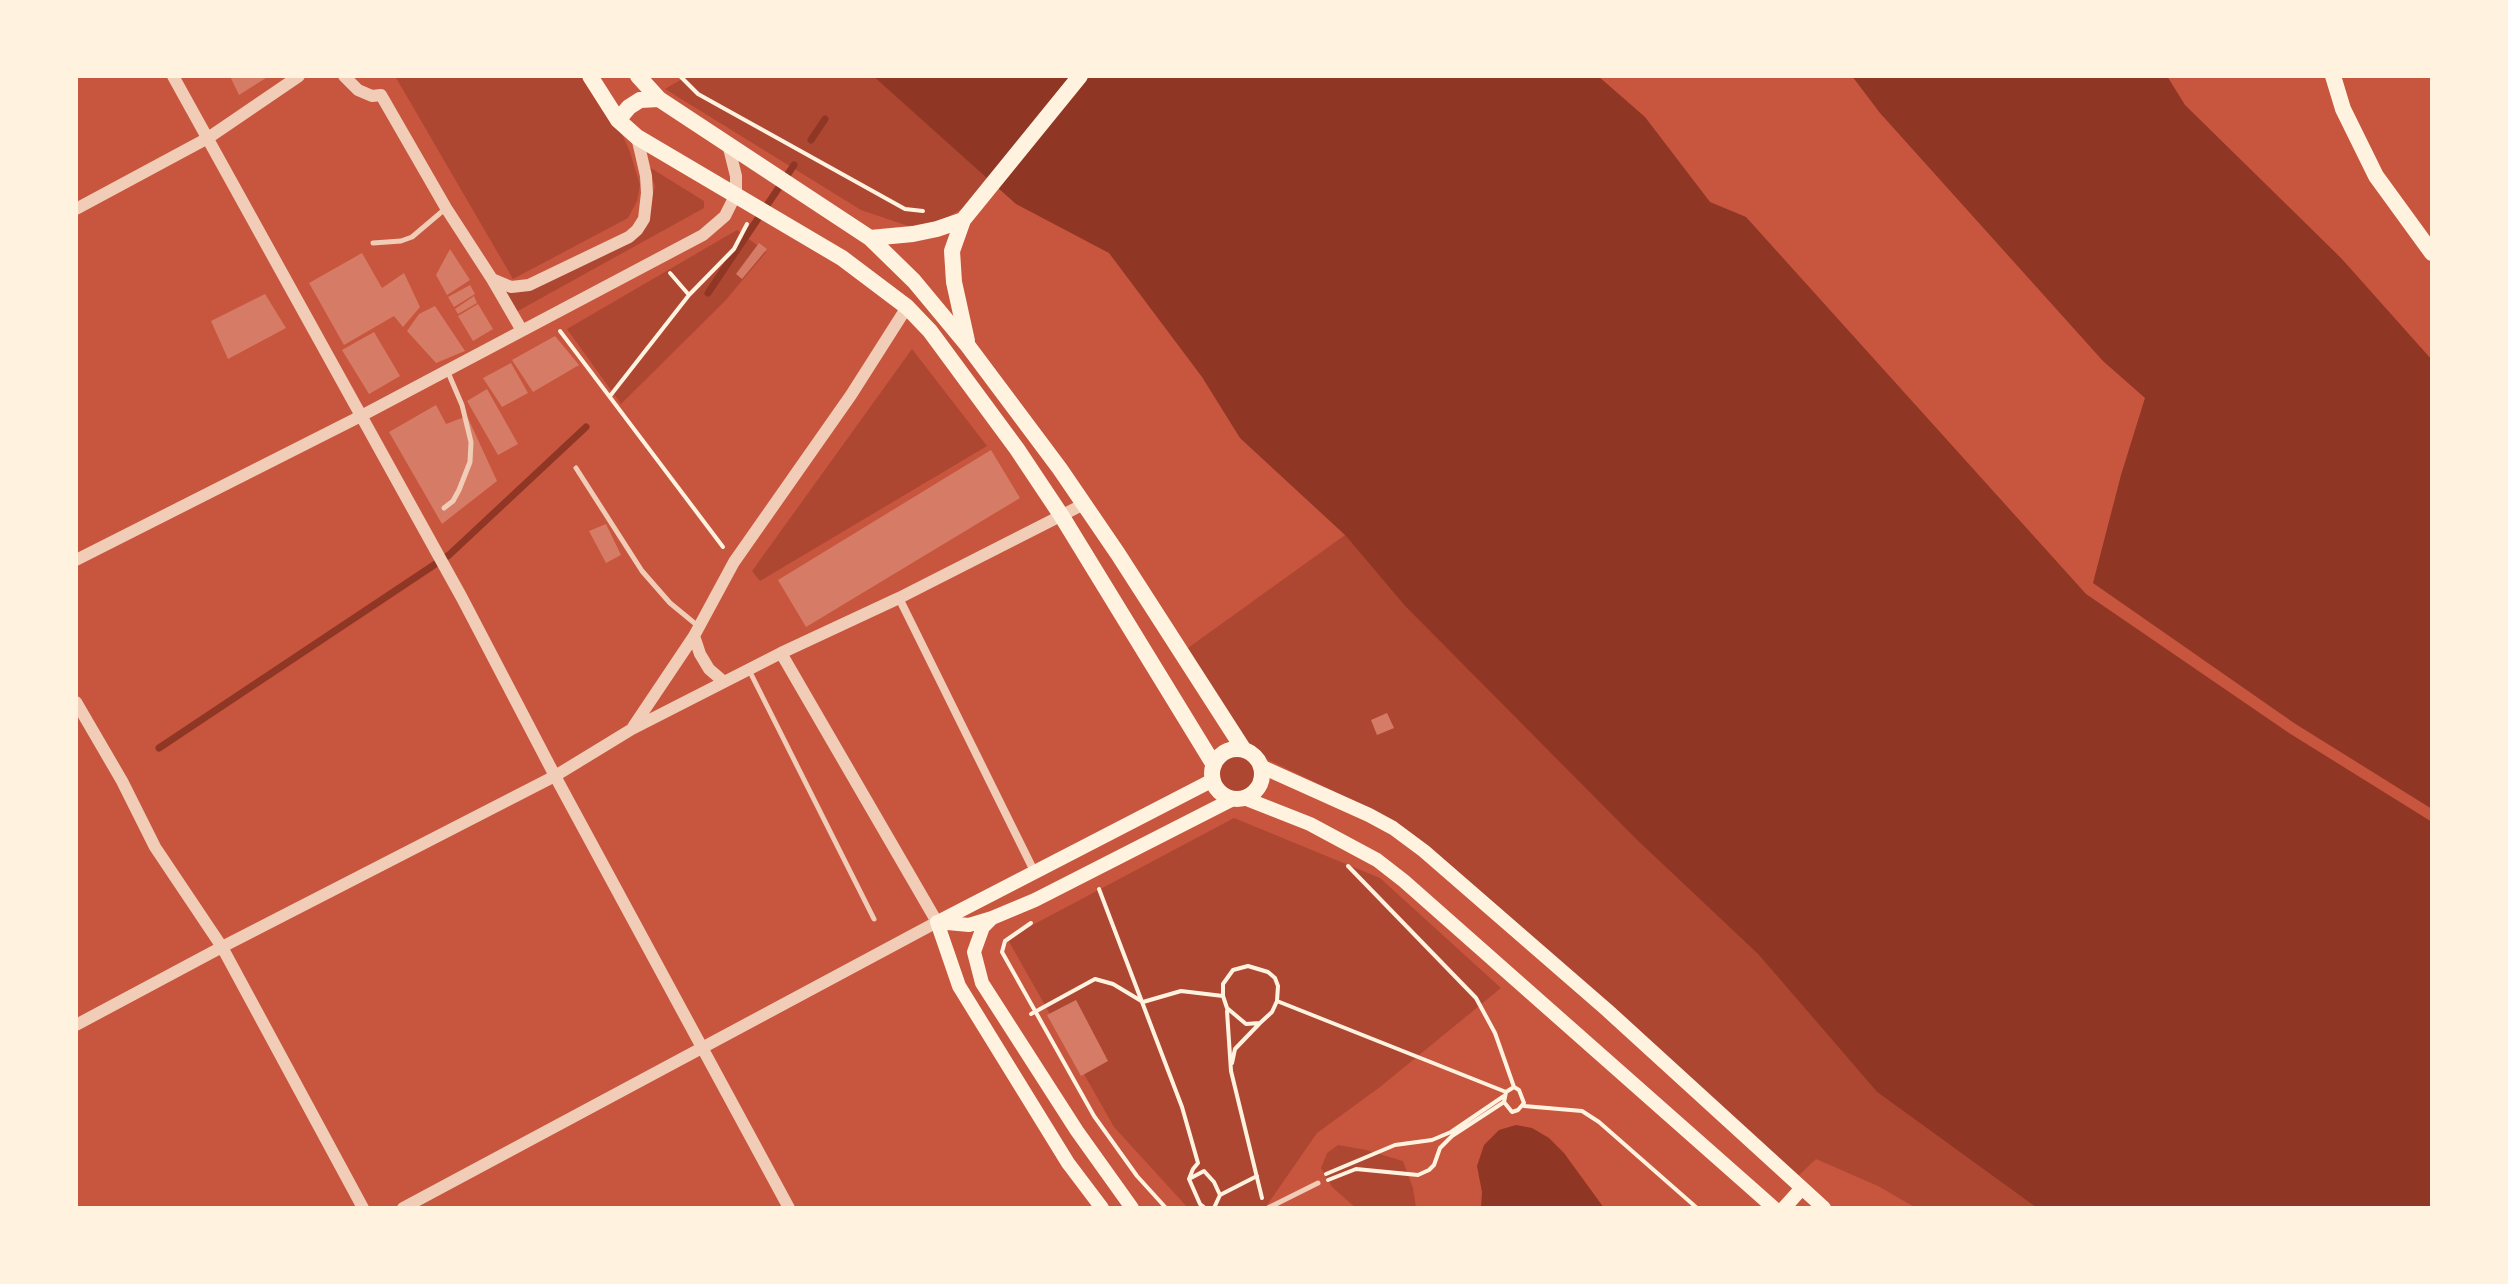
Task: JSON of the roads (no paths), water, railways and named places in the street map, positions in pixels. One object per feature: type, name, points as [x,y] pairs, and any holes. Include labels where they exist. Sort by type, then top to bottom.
[{"type":"main road","points":[[590,76],[606,105],[637,137],[842,258],[907,307],[930,331],[1017,449],[1061,515],[1213,772],[1217,789],[1225,795],[1310,824],[1377,860],[1774,1208]]},
{"type":"main road","points":[[638,76],[659,99],[870,238],[914,281],[968,346],[1084,504],[1244,750]]},
{"type":"main road","points":[[968,346],[954,282],[952,251],[963,220],[1080,76]]},
{"type":"main road","points":[[2333,76],[2343,109],[2376,176],[2432,253]]},
{"type":"main road","points":[[618,120],[640,100],[659,99]]},
{"type":"main road","points":[[870,238],[913,234],[963,220]]},
{"type":"main road","points":[[1244,750],[1251,753],[1260,766],[1262,773],[1257,788],[1092,872],[992,918],[969,925],[937,922],[1035,873],[1213,772],[1222,753],[1244,750]]},
{"type":"main road","points":[[1260,766],[1369,815],[1424,851],[1607,1010],[1824,1208]]},
{"type":"main road","points":[[992,918],[983,927],[974,952],[982,983],[1077,1131],[1132,1208]]},
{"type":"main road","points":[[937,922],[959,986],[1068,1163],[1102,1208]]},
{"type":"main road","points":[[1784,1208],[1802,1188]]},
{"type":"street","points":[[173,76],[462,598],[789,1208]]},
{"type":"street","points":[[76,209],[208,138],[299,76]]},
{"type":"street","points":[[344,76],[358,90],[372,96],[381,95],[521,329]]},
{"type":"street","points":[[492,279],[511,287],[529,285],[629,237],[637,230],[644,219],[647,193],[637,137]]},
{"type":"street","points":[[76,560],[361,416],[696,239],[725,216],[736,194],[736,176],[728,144]]},
{"type":"street","points":[[632,729],[697,631],[734,562],[851,395],[907,307]]},
{"type":"street","points":[[76,1025],[555,776],[632,729],[1084,504]]},
{"type":"street","points":[[899,598],[1035,873]]},
{"type":"street","points":[[697,631],[700,654],[709,669],[724,682]]},
{"type":"street","points":[[403,1208],[937,922],[781,653]]},
{"type":"street","points":[[76,703],[122,781],[155,847],[222,947],[363,1208]]},
{"type":"lane","points":[[373,243],[412,237],[446,208]]},
{"type":"lane","points":[[444,508],[453,501],[470,462],[471,442],[462,405],[447,369]]},
{"type":"lane","points":[[576,468],[642,571],[697,631]]},
{"type":"lane","points":[[749,669],[874,919]]},
{"type":"lane","points":[[1266,1206],[1317,1181]]},
{"type":"waterway","points":[[811,140],[825,119]]},
{"type":"waterway","points":[[708,293],[794,165]]},
{"type":"waterway","points":[[159,748],[449,555],[586,427]]}]
